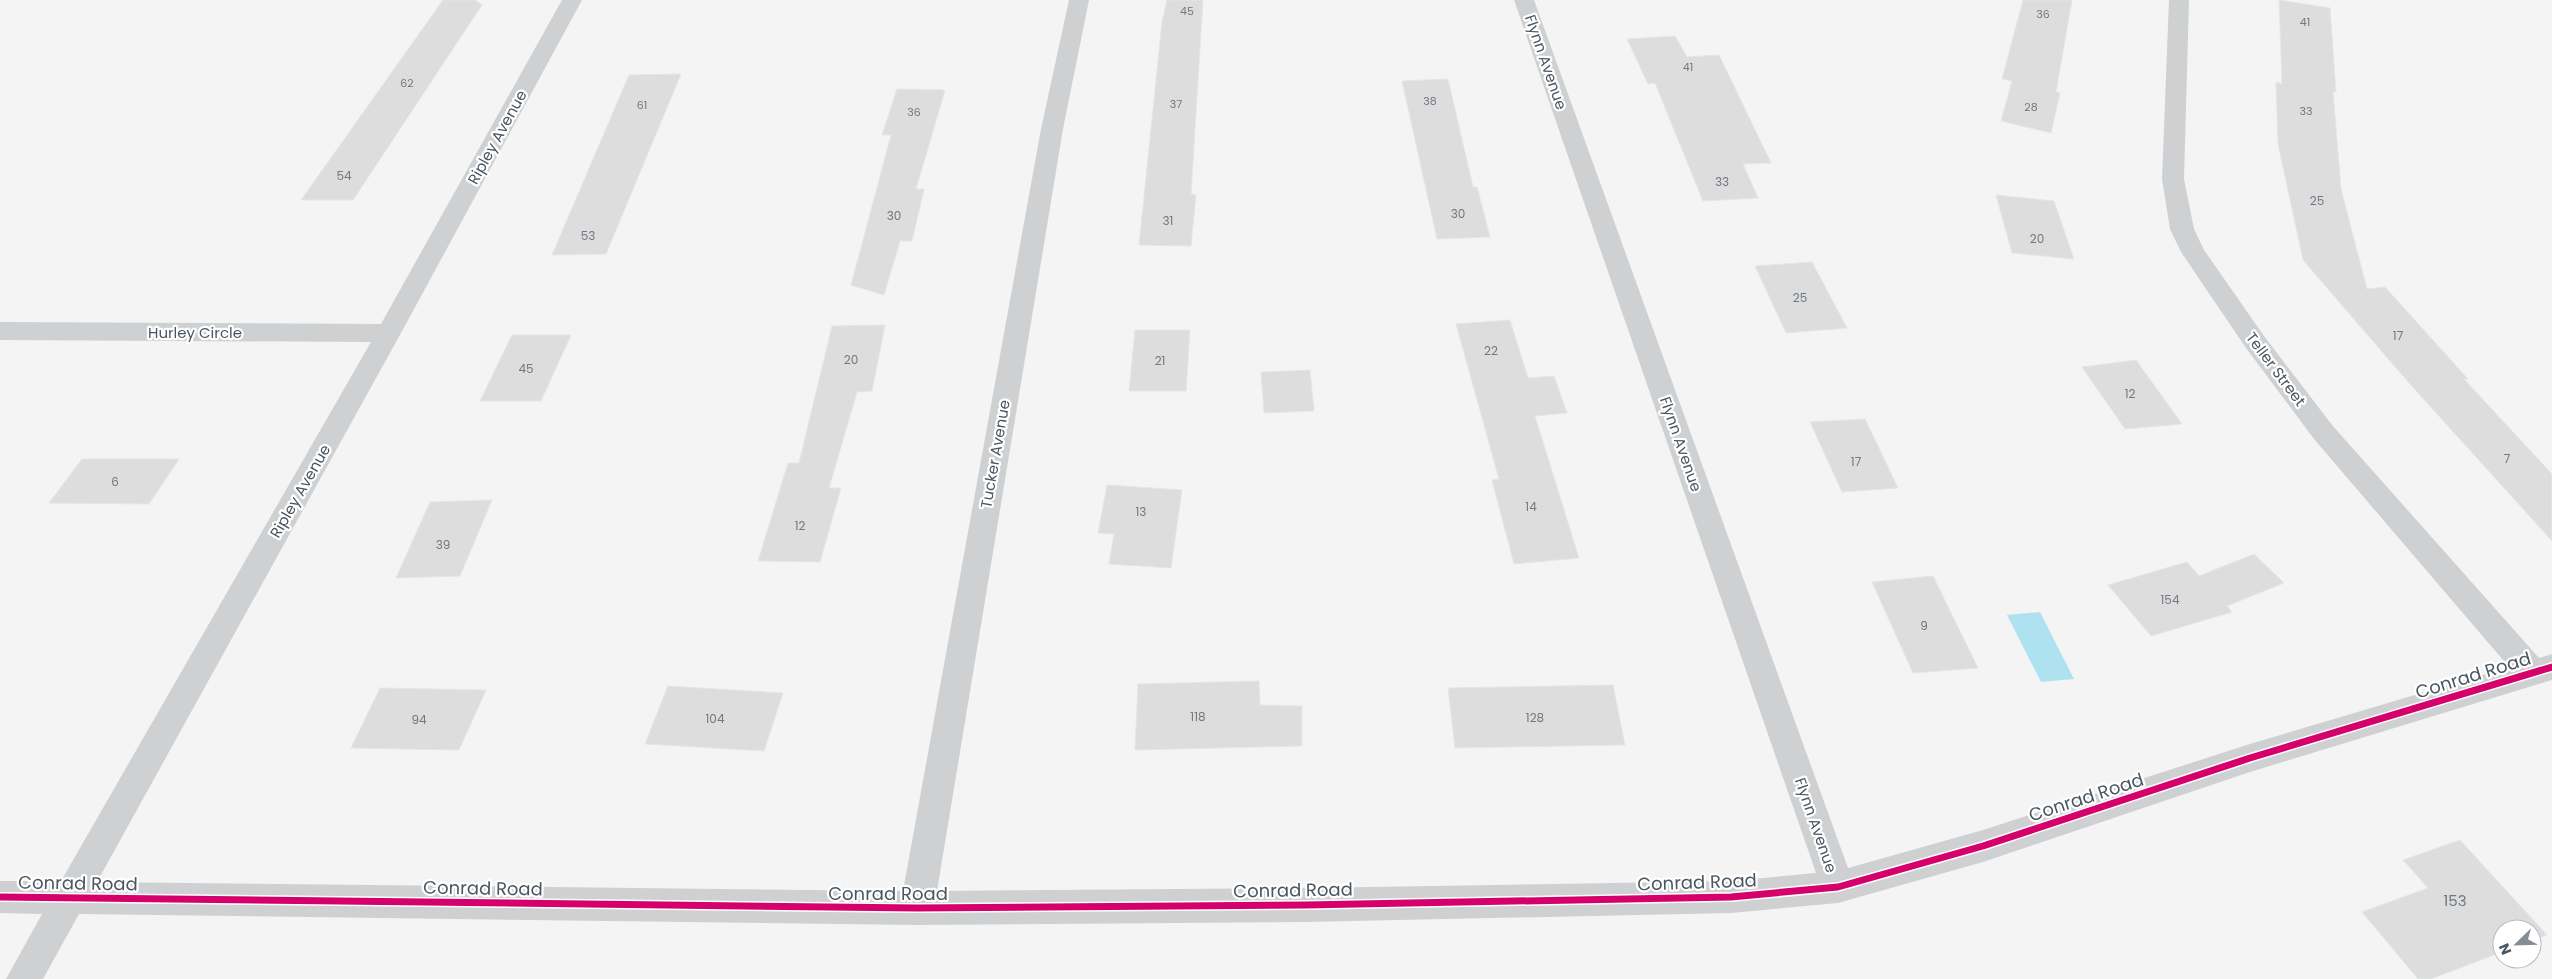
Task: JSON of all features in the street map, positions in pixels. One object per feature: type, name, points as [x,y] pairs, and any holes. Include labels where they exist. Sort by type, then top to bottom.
[{"type":"street","name":"Ripley Avenue","points":[[24,979],[389,333],[572,0]]},
{"type":"street","name":"Tucker Avenue","points":[[917,908],[1050,139],[1079,0]]},
{"type":"street","name":"Flynn Avenue","points":[[1524,0],[1838,887]]},
{"type":"street","name":"Teller Street","points":[[2179,0],[2173,179],[2182,229],[2193,252],[2255,342],[2323,432],[2543,670]]},
{"type":"street","name":"Hurley Circle","points":[[0,331],[389,333]]},
{"type":"street","name":"Conrad Road","points":[[0,897],[917,908],[1306,905],[1731,897],[1838,887],[1983,846],[2250,758],[2543,670]]},
{"type":"water","points":[[2040,612],[2074,679],[2041,682],[2007,615]]},
{"type":"building","points":[[443,0],[475,0],[482,5],[353,200],[301,200]]},
{"type":"building","points":[[1167,0],[1203,0],[1191,194],[1196,195],[1191,246],[1139,245],[1162,22]]},
{"type":"building","points":[[2023,0],[2072,0],[2056,92],[2060,93],[2051,133],[2001,121],[2012,81],[2002,79]]},
{"type":"building","points":[[2279,0],[2330,8],[2336,92],[2333,91],[2341,189],[2367,289],[2385,287],[2468,379],[2464,379],[2552,474],[2552,541],[2409,383],[2303,260],[2278,144],[2276,82],[2282,84]]},
{"type":"building","points":[[1675,36],[1687,57],[1719,55],[1771,163],[1743,164],[1758,198],[1703,201],[1655,83],[1648,84],[1627,39]]},
{"type":"building","points":[[681,74],[606,254],[552,255],[629,75]]},
{"type":"building","points":[[1448,79],[1473,187],[1477,187],[1490,237],[1437,239],[1402,81]]},
{"type":"building","points":[[897,89],[945,90],[916,189],[924,189],[912,241],[900,241],[884,295],[851,285],[891,135],[882,135]]},
{"type":"building","points":[[1996,195],[2054,201],[2074,259],[2012,253]]},
{"type":"building","points":[[1812,262],[1847,328],[1786,333],[1755,266]]},
{"type":"building","points":[[1510,320],[1528,378],[1554,376],[1567,413],[1535,416],[1579,558],[1514,564],[1492,480],[1499,479],[1456,324]]},
{"type":"building","points":[[885,325],[872,391],[857,392],[829,488],[841,488],[820,562],[758,561],[788,463],[799,463],[832,326]]},
{"type":"building","points":[[1135,330],[1190,330],[1186,391],[1129,391]]},
{"type":"building","points":[[512,335],[571,335],[541,401],[480,401]]},
{"type":"building","points":[[2136,360],[2182,424],[2125,429],[2082,367]]},
{"type":"building","points":[[1310,370],[1314,411],[1264,413],[1261,372]]},
{"type":"building","points":[[1865,419],[1898,488],[1842,492],[1810,422]]},
{"type":"building","points":[[82,459],[179,459],[149,504],[49,503]]},
{"type":"building","points":[[1107,485],[1182,490],[1171,568],[1109,564],[1114,534],[1098,533]]},
{"type":"building","points":[[492,500],[460,576],[396,578],[430,502]]},
{"type":"building","points":[[2254,554],[2284,583],[2227,606],[2232,612],[2151,636],[2108,585],[2187,562],[2199,576]]},
{"type":"building","points":[[1933,576],[1978,668],[1913,673],[1872,582]]},
{"type":"building","points":[[1259,681],[1260,705],[1302,706],[1302,746],[1135,750],[1138,684]]},
{"type":"building","points":[[1613,685],[1625,745],[1455,748],[1448,688]]},
{"type":"building","points":[[668,686],[783,693],[764,751],[645,744]]},
{"type":"building","points":[[380,688],[486,690],[459,750],[351,748]]},
{"type":"building","points":[[2460,840],[2532,919],[2492,919],[2492,956],[2431,979],[2418,979],[2362,912],[2428,888],[2403,860]]},
{"type":"building","points":[[2542,930],[2547,935],[2542,937]]},
{"type":"cycle path","points":[[0,897],[917,908],[1306,905],[1731,897],[1838,887],[1983,846],[2250,758],[2552,667]]}]
